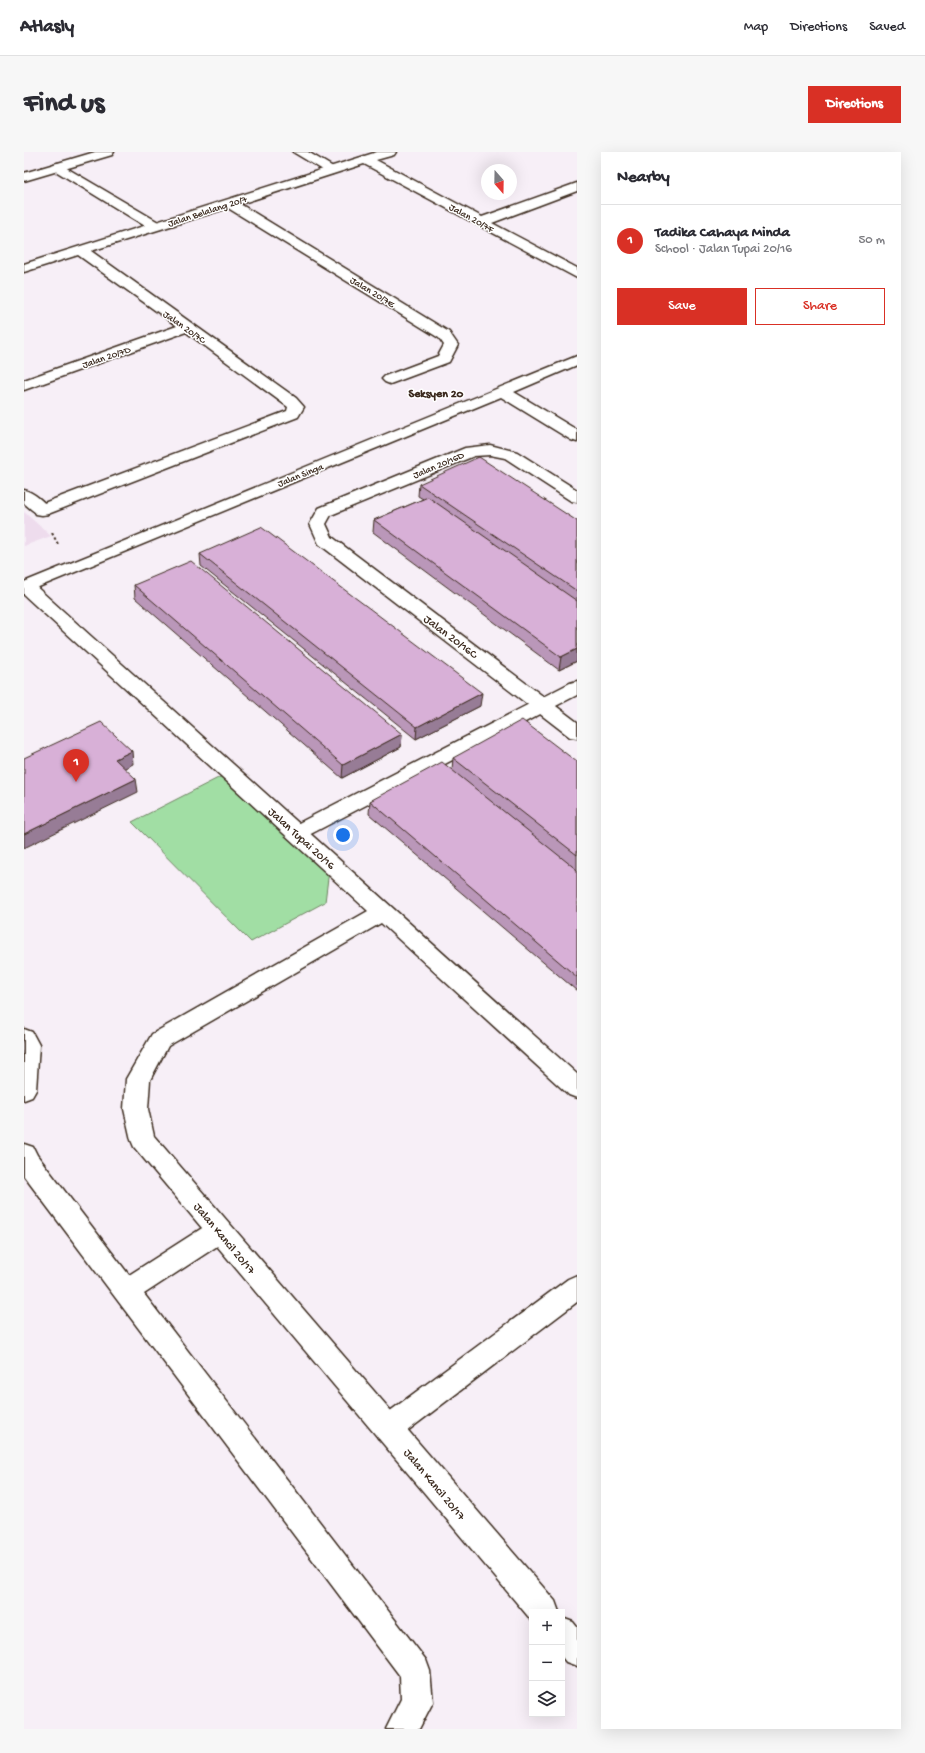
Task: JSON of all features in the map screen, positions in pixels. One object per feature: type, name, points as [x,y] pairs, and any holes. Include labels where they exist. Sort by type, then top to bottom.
[{"type":"street","points":[[24,177],[108,152]]},
{"type":"street","points":[[299,152],[332,170]]},
{"type":"street","name":"Jalan Belalang 20/7","points":[[24,268],[390,152]]},
{"type":"street","name":"Jalan 20/7F","points":[[366,160],[577,274]]},
{"type":"street","points":[[58,167],[155,226]]},
{"type":"street","points":[[481,222],[577,187]]},
{"type":"street","name":"Jalan 20/7E","points":[[229,203],[444,335],[451,345],[444,358],[390,379]]},
{"type":"street","name":"Jalan 20/7C","points":[[42,510],[293,414],[296,407],[291,401],[80,250]]},
{"type":"street","name":"Jalan 20/7D","points":[[24,385],[187,327]]},
{"type":"street","name":"Jalan Singa","points":[[25,588],[577,360]]},
{"type":"street","points":[[502,391],[577,437]]},
{"type":"street","name":"Jalan 20/16D","points":[[325,540],[318,524],[325,512],[471,451],[490,450],[511,455],[577,497]]},
{"type":"street","points":[[24,495],[42,510]]},
{"type":"street","name":"Jalan 20/16C","points":[[325,540],[577,732]]},
{"type":"street","name":"Jalan Tupai 20/16","points":[[25,588],[577,1088]]},
{"type":"street","points":[[296,833],[577,687]]},
{"type":"street","name":"Jalan Kancil 20/17","points":[[383,912],[160,1040],[138,1079],[136,1109],[143,1140],[541,1609]]},
{"type":"street","points":[[24,1038],[28,1046],[24,1090]]},
{"type":"street","points":[[24,1154],[26,1160],[415,1671],[418,1702],[402,1729]]},
{"type":"street","points":[[126,1292],[219,1230]]},
{"type":"street","points":[[388,1429],[577,1287]]},
{"type":"street","points":[[565,1637],[577,1651]]},
{"type":"path","points":[[42,510],[58,545],[80,565]]},
{"type":"shaded area","points":[[24,512],[51,536],[24,546]]},
{"type":"green space","points":[[224,775],[329,870],[325,902],[251,942],[132,822]]},
{"type":"building","points":[[479,457],[577,521],[577,591],[419,484]]},
{"type":"building","points":[[428,497],[577,601],[577,649],[561,657],[374,520]]},
{"type":"building","points":[[261,527],[482,693],[417,727],[200,554]]},
{"type":"building","points":[[191,561],[402,734],[343,765],[134,585]]},
{"type":"building","points":[[522,720],[577,762],[577,855],[453,758]]},
{"type":"building","points":[[101,722],[132,751],[115,759],[136,779],[24,834],[24,758]]},
{"type":"building","points":[[442,762],[577,870],[577,977],[370,801]]},
{"type":"place","name":"Tadika Cahaya Minda","points":[[76,782]]},
{"type":"district","name":"Seksyen 20","points":[[436,393]]}]
